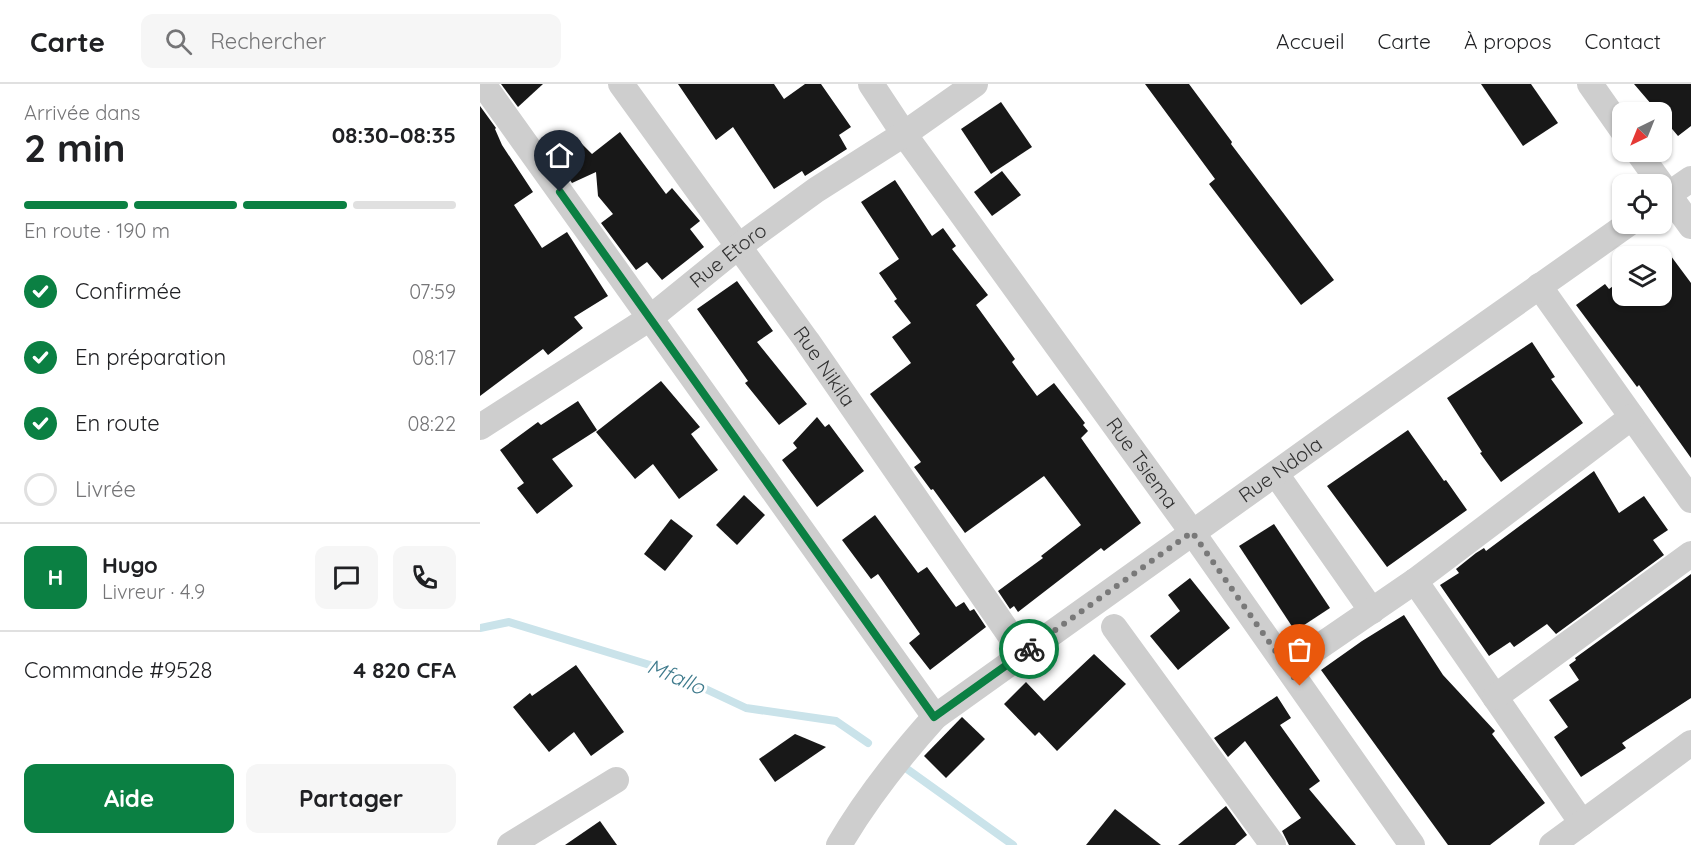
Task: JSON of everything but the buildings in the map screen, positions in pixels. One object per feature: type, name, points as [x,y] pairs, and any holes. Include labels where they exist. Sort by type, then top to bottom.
[{"type":"street","points":[[483,84],[934,717]]},
{"type":"street","name":"Rue Nikila","points":[[621,84],[807,341],[1023,654]]},
{"type":"street","name":"Rue Tsiema","points":[[871,84],[904,134],[1192,532],[1412,845]]},
{"type":"street","name":"Rue Etoro","points":[[480,427],[650,318],[739,246],[816,190],[904,134],[975,84]]},
{"type":"street","points":[[1590,84],[1612,115]]},
{"type":"street","points":[[1672,187],[1691,179]]},
{"type":"street","points":[[1672,202],[1691,226]]},
{"type":"street","name":"Rue Ndola","points":[[839,845],[859,810],[934,717],[1614,234]]},
{"type":"street","points":[[1539,286],[1691,500]]},
{"type":"street","points":[[1288,668],[1415,580],[1632,417]]},
{"type":"street","points":[[1276,474],[1372,611]]},
{"type":"street","points":[[1495,697],[1691,554]]},
{"type":"street","points":[[1415,580],[1582,824]]},
{"type":"street","points":[[1114,627],[1273,845]]},
{"type":"street","points":[[1552,845],[1691,743]]},
{"type":"street","points":[[510,845],[616,780]]},
{"type":"waterway","name":"Mfallo","points":[[480,628],[509,622],[663,669],[746,708],[836,721],[868,743]]},
{"type":"waterway","name":"Mfallo","points":[[907,769],[1013,845]]},
{"type":"way so far","points":[[1029,649],[1192,532],[1300,686]]},
{"type":"route","points":[[560,192],[934,717],[1029,649]]}]
